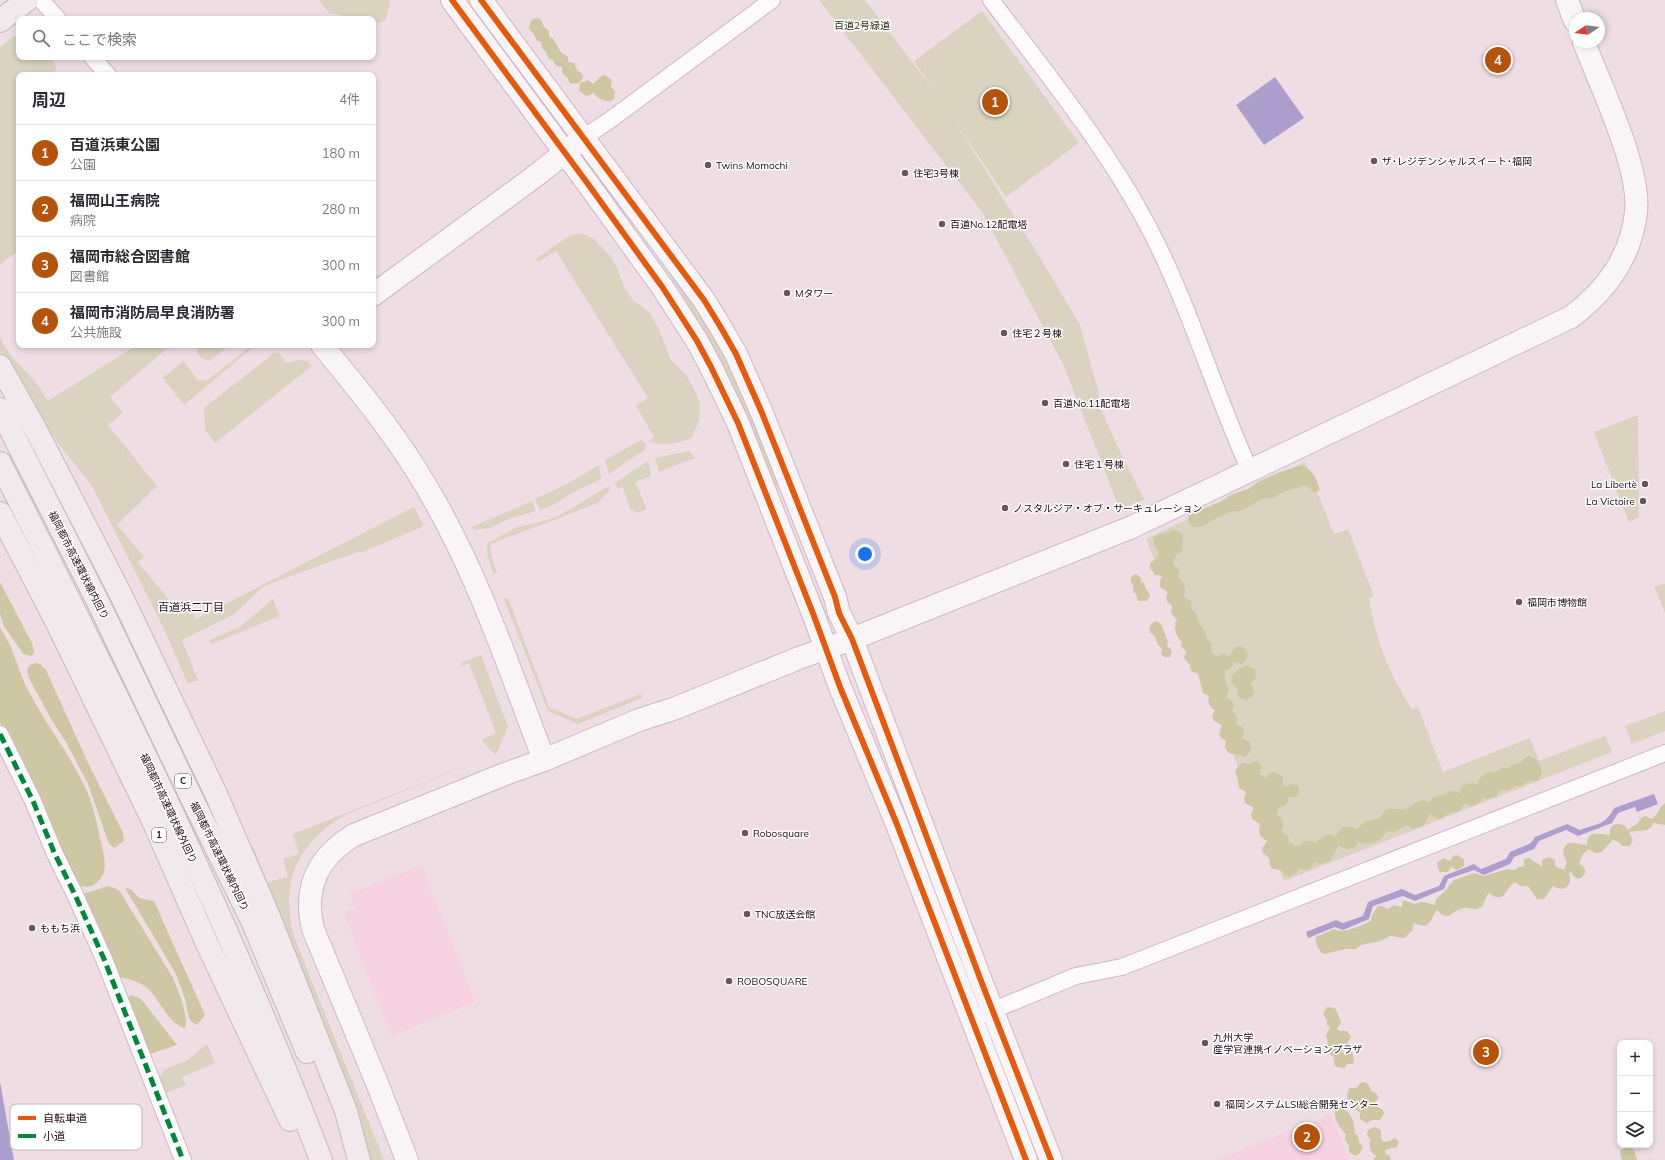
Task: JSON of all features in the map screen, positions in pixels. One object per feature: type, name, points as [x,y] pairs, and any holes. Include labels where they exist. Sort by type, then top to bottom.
[{"type":"highway","points":[[0,21],[27,0]]},
{"type":"highway","points":[[0,366],[37,432],[119,591],[201,763],[271,922],[346,1110],[359,1160]]},
{"type":"highway","name":"福岡都市高速環状線内回り","points":[[0,409],[98,602],[253,923],[334,1116],[350,1160]]},
{"type":"highway","name":"福岡都市高速環状線外回り","points":[[0,463],[76,613],[229,936],[321,1160]]},
{"type":"highway","name":"1","points":[[0,513],[57,623],[153,821],[211,953],[310,1160]]},
{"type":"street","points":[[42,0],[55,16]]},
{"type":"street","points":[[452,0],[663,288],[697,341],[738,423],[814,616],[825,648],[896,822],[1026,1160]]},
{"type":"street","points":[[481,0],[704,300],[736,354],[762,413],[835,597],[839,613],[852,639],[992,1009],[1051,1160]]},
{"type":"street","points":[[376,293],[534,177],[583,138],[610,120],[772,0]]},
{"type":"street","points":[[992,0],[1104,152],[1142,215],[1165,260],[1250,471]]},
{"type":"street","points":[[1567,0],[1572,12]]},
{"type":"street","points":[[407,1160],[377,1083],[313,929],[310,915],[310,897],[314,881],[321,865],[340,843],[354,834],[825,648],[852,639],[1132,527],[1571,316],[1597,294],[1617,270],[1625,256],[1636,211],[1635,193],[1630,167],[1618,128],[1586,48]]},
{"type":"street","points":[[95,60],[105,72]]},
{"type":"street","points":[[324,348],[394,436],[438,507],[476,584],[544,760]]},
{"type":"street","points":[[0,734],[33,801],[54,852],[104,959],[183,1160]]},
{"type":"street","points":[[972,1020],[992,1009],[1076,976],[1122,967],[1665,753]]},
{"type":"shaded area","points":[[538,18],[541,20],[544,27],[549,31],[549,37],[554,39],[559,50],[568,57],[568,62],[574,63],[577,70],[582,74],[583,78],[578,84],[570,83],[567,77],[562,73],[562,67],[556,66],[553,60],[549,59],[546,52],[542,48],[541,42],[537,41],[534,34],[529,29],[530,22],[533,19]]},
{"type":"shaded area","points":[[605,75],[612,80],[611,87],[615,91],[614,99],[611,101],[603,100],[593,93],[586,96],[579,91],[580,83],[588,80],[593,84],[601,76]]},
{"type":"shaded area","points":[[1275,77],[1304,118],[1264,145],[1236,105]]},
{"type":"shaded area","points":[[1302,465],[1314,475],[1320,490],[1314,493],[1309,487],[1303,485],[1287,490],[1273,498],[1265,498],[1240,511],[1231,512],[1202,527],[1194,527],[1189,523],[1188,515],[1222,501],[1230,495],[1248,489],[1259,481]]},
{"type":"shaded area","points":[[1173,529],[1181,533],[1183,537],[1182,551],[1176,555],[1173,564],[1179,571],[1178,577],[1184,583],[1184,597],[1191,601],[1192,610],[1196,614],[1197,620],[1199,621],[1201,627],[1205,631],[1207,639],[1210,641],[1212,648],[1211,652],[1216,656],[1223,653],[1230,656],[1234,648],[1241,647],[1245,648],[1248,654],[1245,662],[1241,664],[1233,662],[1232,667],[1225,671],[1229,690],[1226,698],[1232,701],[1234,705],[1232,711],[1237,717],[1236,724],[1242,727],[1244,732],[1242,739],[1248,741],[1252,747],[1248,755],[1244,757],[1237,754],[1230,754],[1226,750],[1226,741],[1221,738],[1219,734],[1222,725],[1214,721],[1212,717],[1215,710],[1209,704],[1209,696],[1203,693],[1198,674],[1191,671],[1190,665],[1184,658],[1186,652],[1181,646],[1182,642],[1176,631],[1175,625],[1177,619],[1171,612],[1172,606],[1167,600],[1168,592],[1161,588],[1160,585],[1160,580],[1163,576],[1155,575],[1150,568],[1150,563],[1157,558],[1159,551],[1155,548],[1153,539],[1159,534],[1165,534]]},
{"type":"shaded area","points":[[1136,574],[1141,578],[1141,582],[1144,583],[1150,594],[1146,601],[1138,601],[1133,590],[1131,579],[1132,576]]},
{"type":"shaded area","points":[[0,582],[32,643],[34,653],[31,656],[23,654],[4,626],[0,614]]},
{"type":"shaded area","points":[[1157,621],[1161,625],[1168,641],[1167,646],[1172,650],[1170,657],[1164,657],[1161,654],[1162,649],[1149,629],[1152,623]]},
{"type":"shaded area","points":[[0,628],[13,652],[22,678],[30,694],[73,764],[91,802],[105,864],[103,875],[100,880],[91,886],[88,887],[75,884],[30,778],[0,723]]},
{"type":"shaded area","points":[[35,663],[40,664],[46,670],[89,765],[123,833],[124,841],[114,848],[109,844],[88,784],[66,742],[51,719],[29,678],[27,670],[30,665]]},
{"type":"shaded area","points":[[1247,665],[1255,669],[1256,678],[1250,683],[1254,690],[1254,695],[1247,700],[1238,696],[1237,688],[1233,685],[1232,678],[1239,669]]},
{"type":"shaded area","points":[[1529,756],[1536,760],[1541,767],[1542,773],[1538,781],[1529,781],[1522,786],[1515,786],[1508,791],[1500,790],[1493,798],[1483,798],[1479,803],[1472,806],[1464,803],[1462,809],[1438,819],[1430,814],[1423,826],[1413,829],[1407,825],[1395,832],[1387,831],[1382,838],[1372,843],[1368,844],[1359,842],[1355,847],[1350,849],[1344,849],[1339,845],[1330,861],[1320,864],[1315,862],[1310,869],[1306,870],[1299,868],[1298,872],[1290,877],[1285,875],[1281,870],[1273,869],[1270,866],[1269,858],[1263,853],[1262,849],[1267,841],[1262,838],[1260,834],[1260,824],[1252,819],[1251,814],[1254,808],[1245,803],[1244,798],[1246,792],[1239,788],[1235,772],[1239,764],[1249,764],[1255,761],[1261,765],[1262,768],[1259,774],[1266,778],[1270,773],[1275,772],[1283,777],[1283,784],[1286,787],[1292,783],[1299,787],[1299,794],[1296,797],[1289,797],[1286,805],[1279,807],[1276,815],[1282,820],[1283,826],[1281,831],[1288,836],[1289,842],[1295,846],[1300,846],[1306,841],[1315,843],[1330,834],[1336,837],[1343,827],[1353,827],[1356,829],[1368,820],[1380,819],[1384,811],[1387,810],[1406,809],[1419,801],[1429,803],[1434,797],[1450,791],[1460,793],[1464,786],[1469,783],[1477,784],[1480,778],[1488,772],[1497,772],[1502,768],[1509,768],[1514,764],[1520,763],[1525,757]]},
{"type":"shaded area","points":[[1654,794],[1658,804],[1637,812],[1635,807],[1618,813],[1612,823],[1578,836],[1566,830],[1539,841],[1534,849],[1514,857],[1510,864],[1484,875],[1474,870],[1448,879],[1444,889],[1415,901],[1403,896],[1373,906],[1369,919],[1343,930],[1335,927],[1308,938],[1306,932],[1336,920],[1343,923],[1363,916],[1368,902],[1402,889],[1415,895],[1439,886],[1444,876],[1474,864],[1481,869],[1506,859],[1510,852],[1531,843],[1535,837],[1567,824],[1580,830],[1596,825],[1604,821],[1611,814],[1614,808]]},
{"type":"shaded area","points":[[1665,803],[1665,825],[1653,823],[1647,830],[1629,832],[1633,840],[1630,846],[1622,846],[1619,842],[1613,840],[1600,853],[1593,852],[1589,849],[1583,854],[1579,864],[1584,867],[1585,874],[1578,879],[1572,875],[1571,872],[1569,873],[1570,881],[1567,887],[1561,889],[1553,886],[1544,899],[1537,899],[1528,886],[1521,886],[1515,882],[1502,897],[1494,896],[1489,893],[1479,908],[1460,909],[1448,916],[1441,914],[1437,910],[1427,925],[1424,926],[1414,923],[1412,931],[1404,938],[1391,936],[1380,941],[1361,945],[1356,949],[1346,949],[1324,954],[1317,947],[1316,937],[1334,929],[1338,931],[1347,930],[1371,921],[1372,915],[1378,906],[1382,906],[1387,909],[1394,905],[1402,907],[1403,900],[1415,904],[1422,902],[1435,905],[1436,899],[1454,880],[1474,873],[1484,876],[1507,869],[1515,870],[1524,866],[1524,859],[1529,858],[1542,867],[1542,860],[1549,857],[1555,860],[1555,866],[1564,870],[1567,862],[1563,852],[1567,844],[1574,843],[1587,845],[1587,840],[1591,835],[1610,835],[1611,827],[1616,824],[1623,825],[1628,830],[1638,823],[1642,817],[1646,816],[1651,819],[1658,813],[1660,808]]},
{"type":"shaded area","points":[[1457,855],[1464,859],[1464,866],[1457,870],[1451,867],[1448,872],[1440,872],[1437,866],[1438,862],[1444,858],[1450,861],[1453,856]]},
{"type":"shaded area","points":[[422,865],[475,1002],[391,1036],[344,913],[356,908],[350,894]]},
{"type":"shaded area","points":[[109,886],[119,890],[173,978],[186,1017],[185,1028],[174,1022],[151,992],[144,986],[118,977],[82,894]]},
{"type":"shaded area","points":[[125,888],[131,889],[139,898],[154,901],[205,1015],[197,1025],[189,1018],[185,999],[176,974]]},
{"type":"shaded area","points":[[131,995],[141,999],[177,1045],[150,1054],[126,1001]]},
{"type":"shaded area","points":[[1327,1007],[1335,1008],[1341,1022],[1337,1029],[1340,1031],[1347,1031],[1351,1037],[1347,1044],[1341,1045],[1343,1053],[1350,1050],[1352,1051],[1354,1059],[1353,1064],[1347,1064],[1344,1068],[1334,1065],[1334,1058],[1330,1054],[1326,1035],[1330,1028],[1327,1025],[1327,1020],[1323,1014]]},
{"type":"shaded area","points":[[0,1082],[10,1138],[10,1150],[12,1150],[14,1160],[0,1160]]},
{"type":"shaded area","points":[[1364,1082],[1369,1085],[1371,1091],[1377,1094],[1378,1098],[1376,1102],[1378,1107],[1383,1110],[1384,1114],[1380,1120],[1373,1120],[1366,1123],[1360,1119],[1360,1113],[1355,1109],[1355,1102],[1350,1101],[1347,1098],[1350,1088],[1357,1088],[1360,1083]]},
{"type":"shaded area","points":[[1341,1107],[1347,1111],[1352,1118],[1355,1129],[1354,1132],[1358,1136],[1359,1142],[1363,1148],[1359,1154],[1355,1156],[1349,1152],[1349,1146],[1345,1139],[1346,1134],[1340,1127],[1335,1117],[1335,1111]]},
{"type":"shaded area","points":[[1331,1114],[1350,1160],[1217,1160]]},
{"type":"shaded area","points":[[1374,1127],[1381,1130],[1381,1138],[1383,1142],[1390,1141],[1394,1138],[1399,1141],[1397,1147],[1385,1150],[1385,1153],[1390,1156],[1391,1160],[1373,1160],[1376,1156],[1371,1151],[1370,1140],[1367,1134],[1368,1130]]},
{"type":"shaded area","points":[[1624,1148],[1630,1148],[1634,1150],[1637,1160],[1622,1160],[1620,1154],[1621,1150]]},
{"type":"green space","points":[[319,0],[390,0],[386,20],[378,23],[376,23],[376,16],[344,16],[329,13]]},
{"type":"green space","name":"百道2号緑道","points":[[819,0],[865,0],[935,92],[914,61],[982,11],[1079,143],[1006,197],[954,120],[1080,325],[1098,390],[1101,409],[1144,499],[1120,510],[1063,364],[982,212]]},
{"type":"green space","points":[[14,36],[16,36],[16,60],[53,60],[56,66],[56,70],[54,72],[16,72],[16,252],[0,265],[0,47]]},
{"type":"green space","points":[[585,234],[594,239],[611,257],[625,289],[633,300],[649,312],[660,331],[670,359],[687,376],[700,404],[699,420],[692,438],[676,443],[665,444],[649,441],[654,437],[636,406],[648,398],[556,251],[538,262],[536,259],[569,236]]},
{"type":"green space","points":[[668,271],[695,306],[726,359],[754,416],[774,468],[781,505],[720,362],[706,335]]},
{"type":"green space","points":[[0,337],[11,356],[35,382],[48,401],[132,348],[167,348],[110,397],[123,413],[108,425],[157,486],[117,525],[144,557],[138,562],[176,609],[187,600],[196,619],[414,507],[424,526],[363,552],[358,552],[263,587],[233,615],[182,640],[198,680],[188,684],[163,627],[92,486],[35,414],[0,353]]},
{"type":"green space","points":[[197,348],[226,348],[209,361],[200,357],[197,352]]},
{"type":"green space","points":[[248,348],[252,348],[184,405],[163,378],[183,361],[198,380],[208,380]]},
{"type":"green space","points":[[274,353],[279,353],[285,362],[288,363],[297,360],[307,361],[312,366],[215,443],[205,430],[204,408]]},
{"type":"green space","points":[[1638,415],[1639,517],[1629,522],[1594,432]]},
{"type":"green space","points":[[641,440],[646,444],[645,450],[609,474],[605,460]]},
{"type":"green space","points":[[689,451],[695,458],[659,472],[655,458]]},
{"type":"green space","points":[[648,461],[651,476],[635,482],[647,509],[636,513],[630,508],[623,488],[617,488],[615,483]]},
{"type":"green space","points":[[1305,462],[1334,534],[1348,529],[1374,596],[1369,598],[1375,628],[1384,656],[1396,683],[1412,709],[1418,707],[1443,772],[1530,738],[1539,761],[1605,736],[1612,752],[1284,881],[1146,539]]},
{"type":"green space","points":[[599,465],[601,479],[572,493],[555,504],[540,510],[535,499],[567,484]]},
{"type":"green space","points":[[609,486],[610,490],[598,503],[490,544],[492,558],[497,573],[494,574],[488,555],[488,543],[517,527],[551,519],[560,515]]},
{"type":"green space","points":[[532,501],[536,511],[508,519],[490,528],[474,530],[472,527]]},
{"type":"green space","points":[[1665,584],[1665,613],[1654,586]]},
{"type":"green space","points":[[508,598],[549,707],[577,719],[641,694],[642,698],[578,724],[548,711],[504,599]]},
{"type":"green space","points":[[273,599],[280,616],[211,644],[209,640],[240,627]]},
{"type":"green space","points":[[481,655],[508,727],[496,755],[483,742],[482,739],[496,733],[469,663],[461,666],[463,662]]},
{"type":"green space","points":[[1665,711],[1665,731],[1632,744],[1625,726]]},
{"type":"green space","points":[[488,757],[345,815],[314,839],[296,866],[291,882],[289,899],[290,917],[294,937],[384,1160],[369,1160],[250,850],[254,849],[267,882],[288,877],[283,859],[299,854],[293,834]]},
{"type":"green space","points":[[894,777],[908,819],[975,993],[972,994],[905,821]]},
{"type":"green space","points":[[207,1044],[215,1063],[182,1077],[186,1085],[163,1094],[159,1079],[165,1069],[188,1060]]},
{"type":"green space","points":[[1004,1066],[1041,1160],[1037,1160],[1000,1067]]},
{"type":"marked path","points":[[0,734],[33,801],[54,852],[104,959],[183,1160]]},
{"type":"cycle path","points":[[452,0],[663,288],[697,341],[711,367],[738,423],[814,616],[840,687],[896,822],[1026,1160]]},
{"type":"cycle path","points":[[481,0],[704,300],[736,354],[762,413],[835,597],[839,613],[852,639],[983,986],[1051,1160]]},
{"type":"place","name":"福岡市消防局早良消防署","points":[[1498,60]]},
{"type":"place","name":"百道浜東公園","points":[[995,102]]},
{"type":"place","name":"ザ･レジデンシャルスイート･福岡","points":[[1374,161]]},
{"type":"place","name":"Twins Momochi","points":[[708,165]]},
{"type":"place","name":"住宅3号棟","points":[[905,173]]},
{"type":"place","name":"百道No.12配電塔","points":[[942,224]]},
{"type":"place","name":"Mタワー","points":[[787,293]]},
{"type":"place","name":"住宅２号棟","points":[[1004,333]]},
{"type":"place","name":"百道No.11配電塔","points":[[1045,403]]},
{"type":"place","name":"住宅１号棟","points":[[1066,464]]},
{"type":"place","name":"La Libertè","points":[[1645,484]]},
{"type":"place","name":"La Victoire","points":[[1643,501]]},
{"type":"place","name":"ノスタルジア・オブ・サーキュレーション","points":[[1005,508]]},
{"type":"place","name":"福岡市博物館","points":[[1519,602]]},
{"type":"place","name":"Robosquare","points":[[745,833]]},
{"type":"place","name":"TNC放送会館","points":[[747,914]]},
{"type":"place","name":"ももち浜","points":[[32,928]]},
{"type":"place","name":"ROBOSQUARE","points":[[729,981]]},
{"type":"place","name":"九州大学 産学官連携イノベーションプラザ","points":[[1205,1043]]},
{"type":"place","name":"福岡市総合図書館","points":[[1486,1052]]},
{"type":"place","name":"福岡システムLSI総合開発センター","points":[[1217,1104]]},
{"type":"place","name":"福岡山王病院","points":[[1307,1137]]},
{"type":"district","name":"百道浜二丁目","points":[[191,607]]}]
